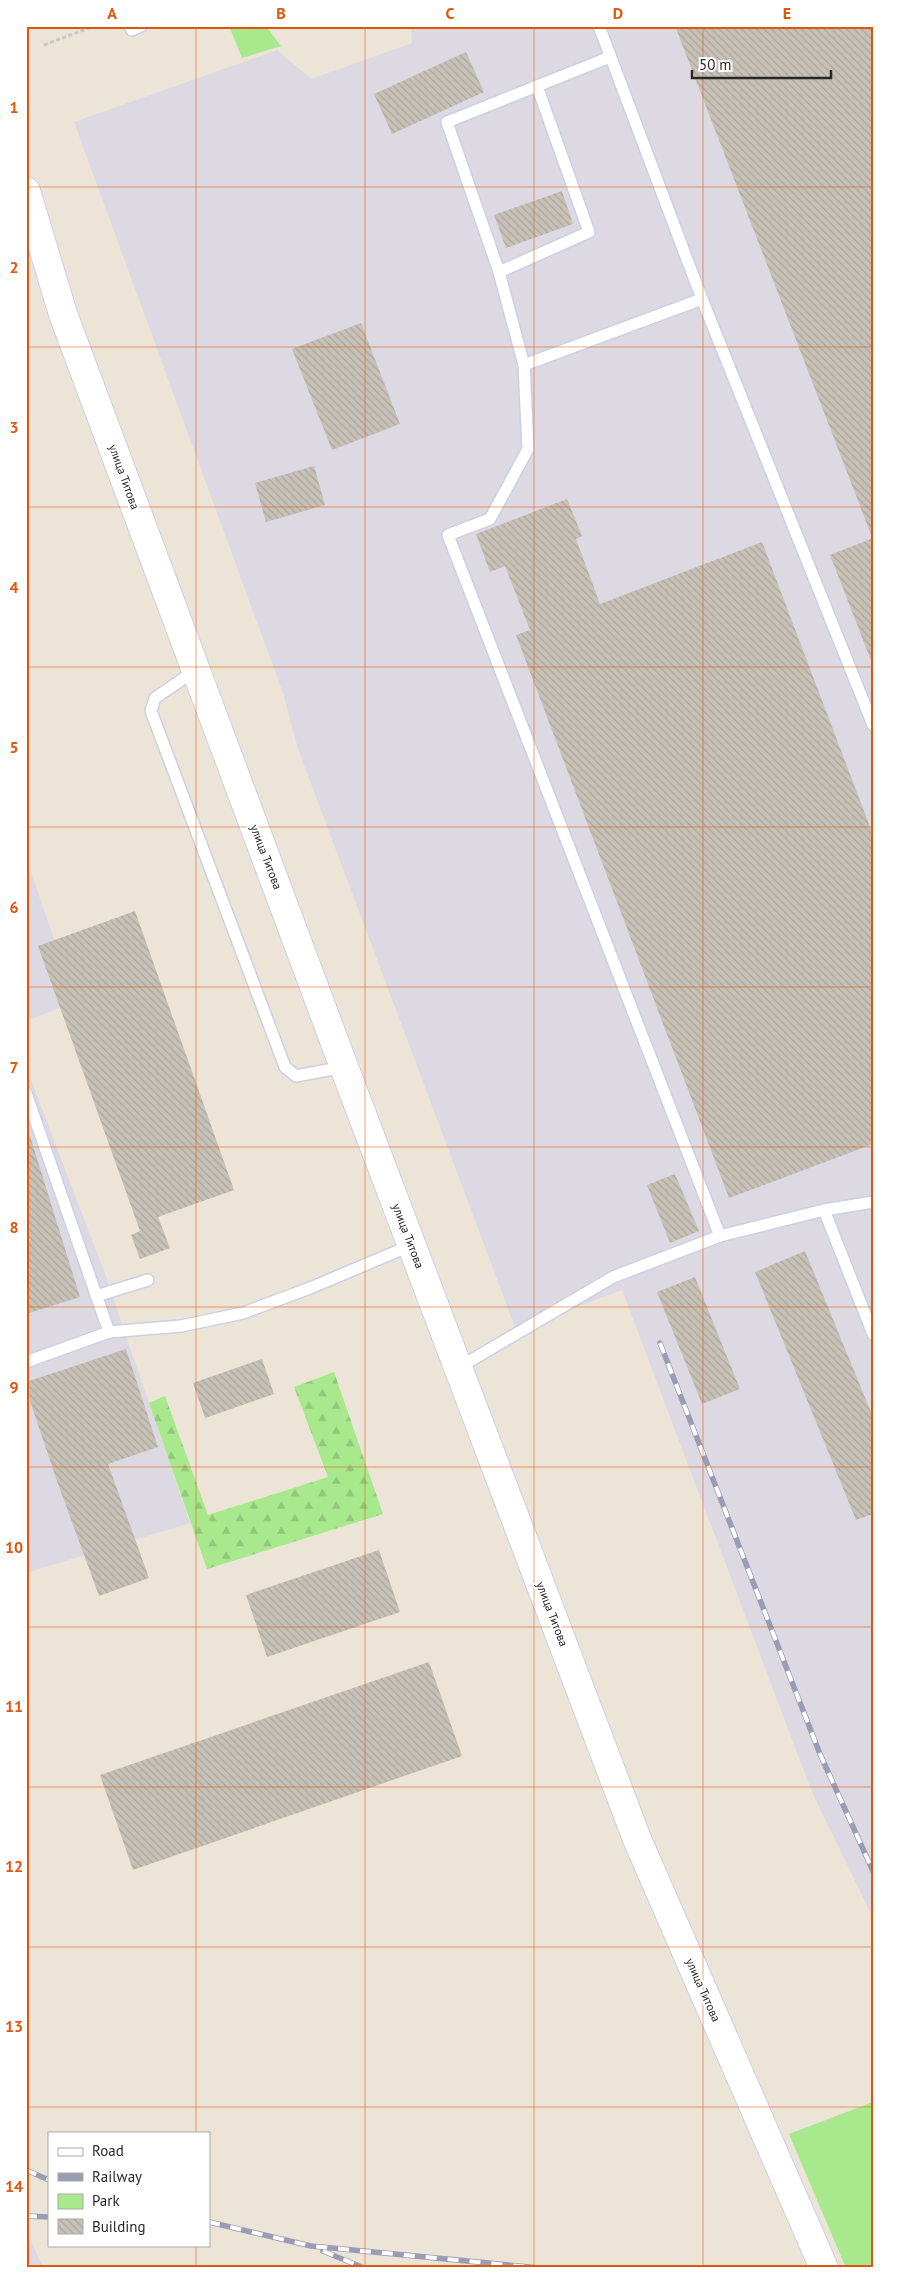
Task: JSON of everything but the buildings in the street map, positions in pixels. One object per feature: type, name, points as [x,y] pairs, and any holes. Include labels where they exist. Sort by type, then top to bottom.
[{"type":"main road","name":"улица Титова","points":[[26,191],[63,314],[344,1067],[637,1839],[824,2268]]},
{"type":"lane","points":[[130,26],[132,30],[141,26]]},
{"type":"lane","points":[[599,26],[702,299],[873,725]]},
{"type":"lane","points":[[610,57],[447,122],[499,272],[524,365],[528,449],[490,520],[448,535],[720,1236]]},
{"type":"lane","points":[[499,272],[589,232],[537,86]]},
{"type":"lane","points":[[524,365],[702,299]]},
{"type":"lane","points":[[196,670],[156,698],[151,711],[285,1068],[296,1076],[344,1067]]},
{"type":"lane","points":[[26,1093],[109,1332]]},
{"type":"lane","points":[[458,1368],[613,1277],[720,1236],[824,1210],[873,1202]]},
{"type":"lane","points":[[824,1210],[873,1334]]},
{"type":"lane","points":[[26,1362],[109,1332],[181,1326],[243,1313],[310,1288],[412,1245]]},
{"type":"lane","points":[[96,1296],[148,1280]]},
{"type":"path","points":[[44,45],[94,26]]},
{"type":"shaded area","points":[[411,26],[873,26],[873,1918],[812,1792],[622,1290],[516,1330],[298,749],[284,696],[74,122],[277,50],[311,79],[412,43]]},
{"type":"shaded area","points":[[26,858],[76,1002],[26,1021]]},
{"type":"shaded area","points":[[26,1067],[105,1274],[190,1523],[26,1573]]},
{"type":"shaded area","points":[[26,2229],[43,2268],[26,2268]]},
{"type":"green space","points":[[229,26],[266,26],[281,46],[242,58]]},
{"type":"green space","points":[[334,1372],[383,1514],[207,1569],[149,1403],[165,1396],[208,1515],[328,1477],[294,1387]]},
{"type":"green space","points":[[873,2102],[873,2268],[846,2268],[789,2134]]},
{"type":"railway","points":[[660,1343],[820,1754],[873,1871]]},
{"type":"railway","points":[[26,2170],[48,2180]]},
{"type":"railway","points":[[26,2216],[48,2217]]},
{"type":"railway","points":[[210,2222],[311,2246],[540,2268]]},
{"type":"railway","points":[[323,2251],[364,2268]]}]
